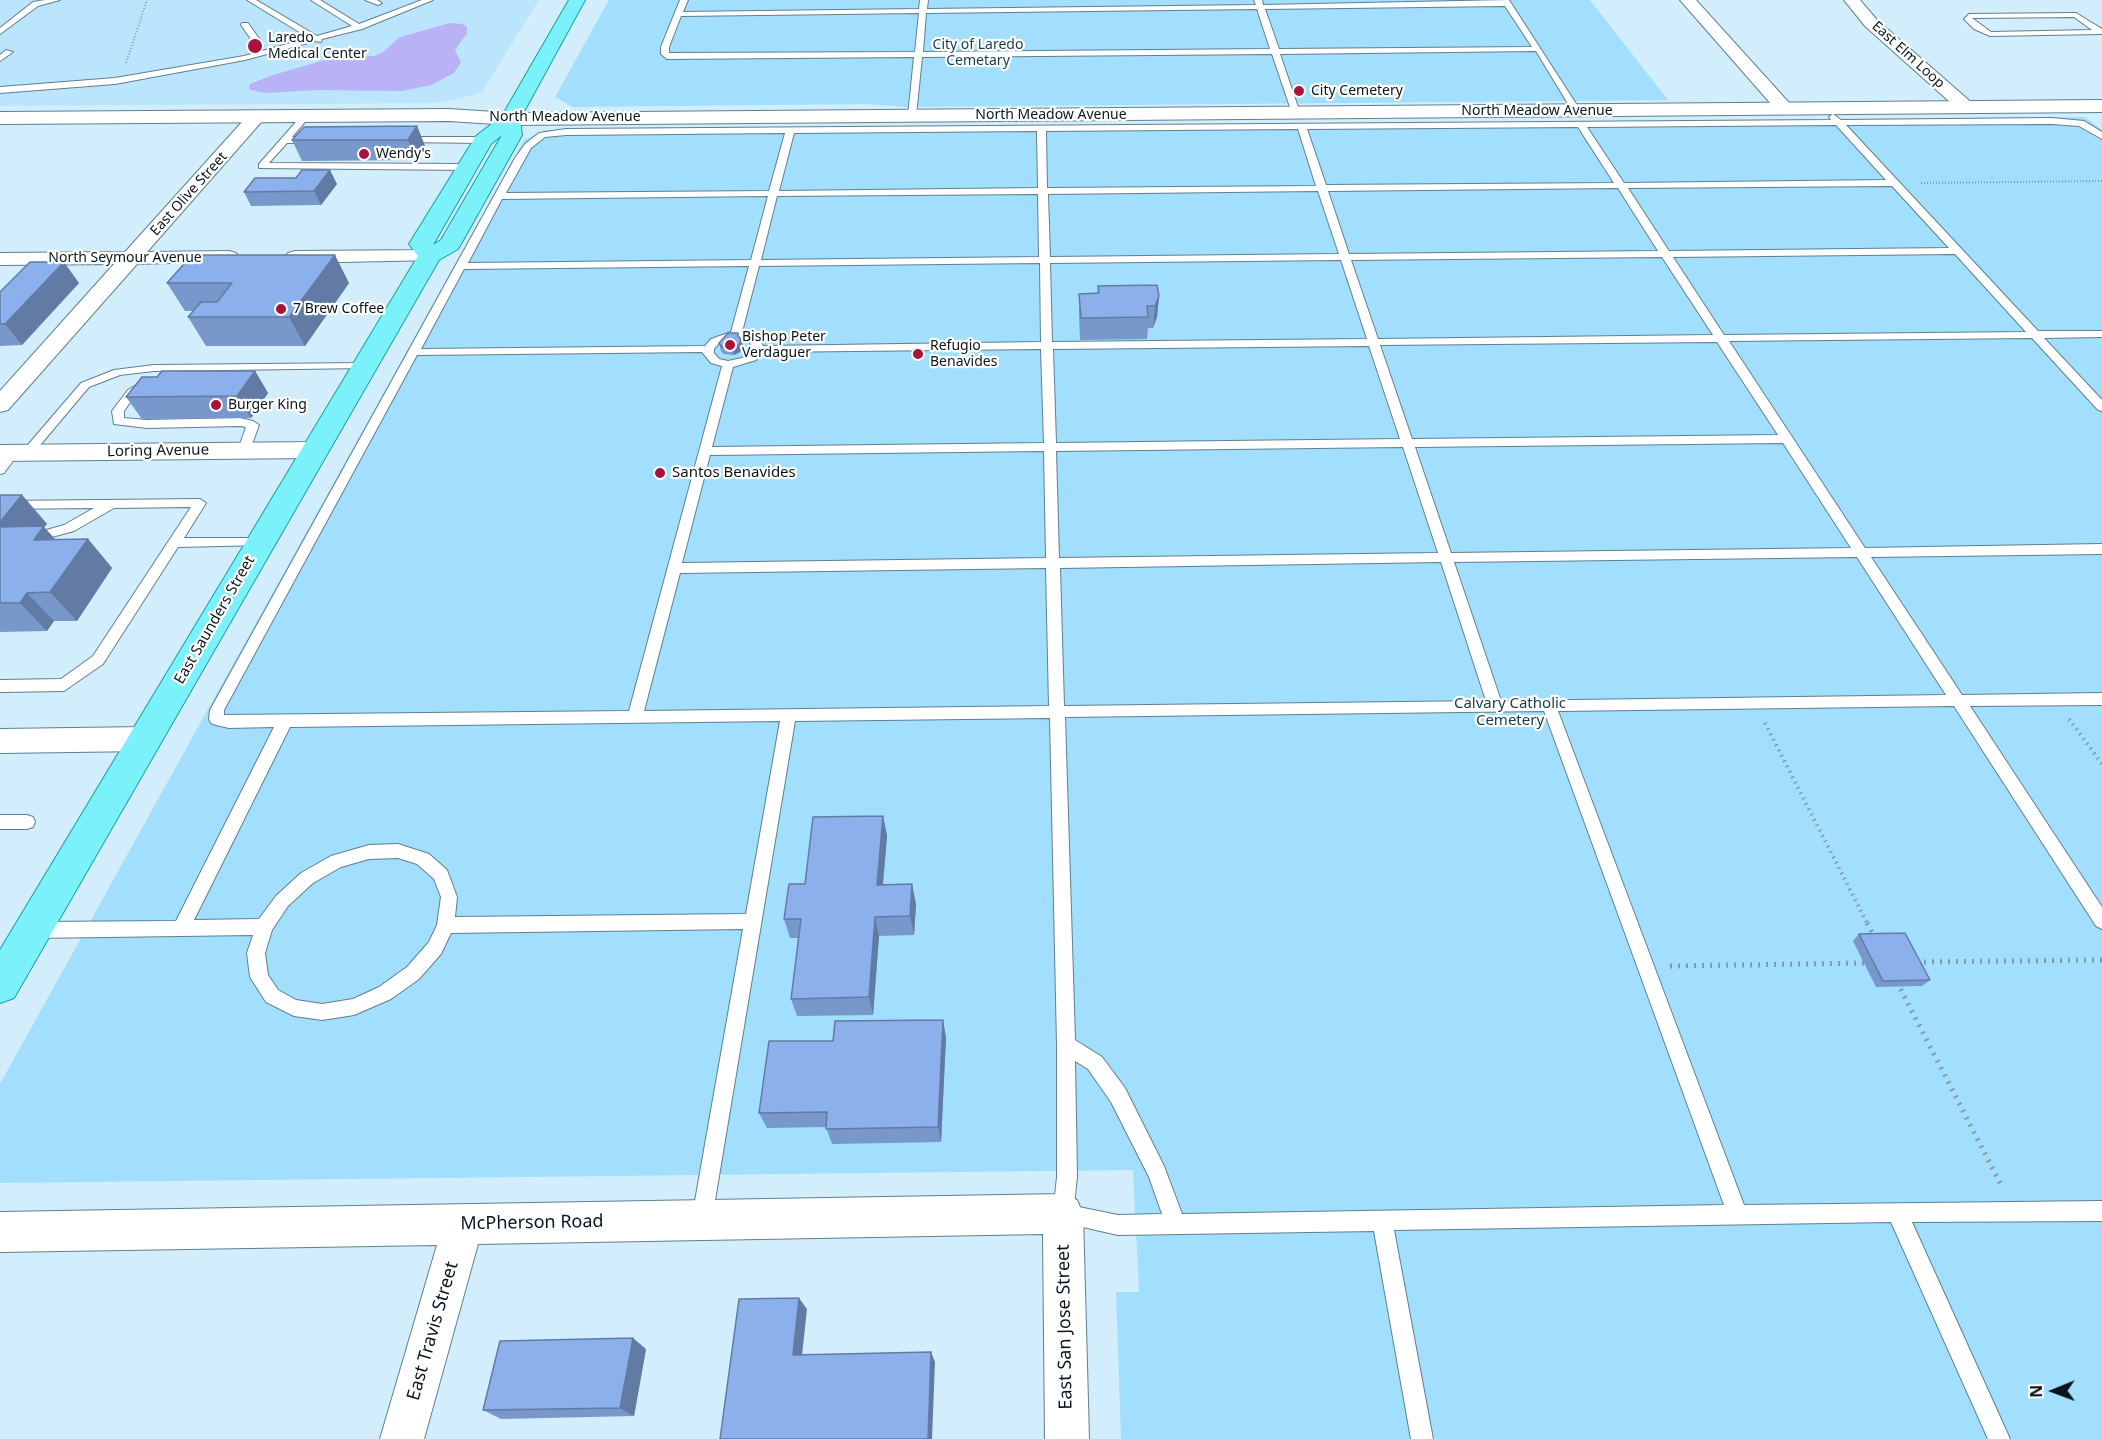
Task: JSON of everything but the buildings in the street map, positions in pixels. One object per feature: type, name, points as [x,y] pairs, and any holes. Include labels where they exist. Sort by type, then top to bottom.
[{"type":"main road","name":"East Saunders Street","points":[[429,256],[420,244],[483,140],[510,119],[578,0]]},
{"type":"main road","name":"North Meadow Avenue","points":[[0,118],[449,115],[510,119],[912,116],[1298,119],[1578,117],[1785,109],[1831,115],[1966,107],[2102,106]]},
{"type":"main road","name":"East Saunders Street","points":[[4,971],[32,930],[429,256],[450,244],[512,135],[510,119]]},
{"type":"street","points":[[1688,0],[1785,109]]},
{"type":"street","name":"East Elm Loop","points":[[1852,0],[1871,23],[1966,107]]},
{"type":"street","name":"East Olive Street","points":[[0,405],[257,117]]},
{"type":"street","points":[[274,257],[429,256]]},
{"type":"street","name":"North Seymour Avenue","points":[[0,259],[250,257]]},
{"type":"street","name":"Loring Avenue","points":[[10,457],[315,450]]},
{"type":"street","points":[[0,741],[145,739]]},
{"type":"street","name":"McPherson Road","points":[[0,1232],[1063,1214]]},
{"type":"street","name":"East San Jose Street","points":[[1063,1214],[1067,1439]]},
{"type":"street","name":"East Travis Street","points":[[402,1439],[463,1224]]},
{"type":"lane","points":[[25,2],[36,4],[56,0]]},
{"type":"lane","points":[[251,0],[318,40]]},
{"type":"lane","points":[[315,0],[359,27]]},
{"type":"lane","points":[[369,0],[378,3]]},
{"type":"lane","points":[[0,90],[70,86],[159,75],[245,58],[318,40],[429,0]]},
{"type":"lane","points":[[684,0],[666,47],[665,54],[670,57],[1538,49]]},
{"type":"lane","points":[[912,116],[924,0]]},
{"type":"lane","points":[[1081,10],[1082,0]]},
{"type":"lane","points":[[679,14],[1081,10],[1259,4],[1506,2],[1538,49],[1620,185],[2102,921]]},
{"type":"lane","points":[[0,32],[36,4]]},
{"type":"lane","points":[[1259,4],[1496,707]]},
{"type":"lane","points":[[2076,15],[2102,32],[1990,34],[1968,19],[1969,16],[2076,15]]},
{"type":"lane","points":[[245,25],[256,40]]},
{"type":"lane","points":[[0,59],[9,52]]},
{"type":"lane","points":[[1578,117],[1831,115],[2060,121],[2081,123],[2102,136]]},
{"type":"lane","points":[[1831,115],[2102,407]]},
{"type":"lane","points":[[306,116],[262,166],[397,167],[444,163],[467,167]]},
{"type":"lane","points":[[1298,119],[1041,128],[566,132],[542,135],[528,146],[499,196],[217,710],[216,719],[229,722],[2102,699]]},
{"type":"lane","points":[[1041,128],[1066,1045],[1067,1177],[1063,1214],[1118,1225],[1897,1212],[2102,1211]]},
{"type":"lane","points":[[736,335],[790,130]]},
{"type":"lane","points":[[286,140],[320,140]]},
{"type":"lane","points":[[389,140],[483,140]]},
{"type":"lane","points":[[452,149],[457,140]]},
{"type":"lane","points":[[499,196],[1893,183]]},
{"type":"lane","points":[[461,266],[1956,251]]},
{"type":"lane","points":[[759,349],[2102,334]]},
{"type":"lane","points":[[413,352],[708,349],[715,341],[736,335],[753,338],[759,349]]},
{"type":"lane","points":[[708,349],[708,354],[715,361],[728,364],[752,358],[759,349]]},
{"type":"lane","points":[[635,717],[728,364]]},
{"type":"lane","points":[[10,457],[85,386],[118,372],[154,368],[364,366]]},
{"type":"lane","points":[[154,368],[146,381],[132,392],[118,411],[118,421],[147,424],[240,423],[253,425],[243,450]]},
{"type":"lane","points":[[129,421],[152,387],[146,381]]},
{"type":"lane","points":[[705,451],[1787,439]]},
{"type":"lane","points":[[37,537],[69,528],[113,502]]},
{"type":"lane","points":[[0,505],[200,502],[98,660],[64,685],[5,686],[0,701]]},
{"type":"lane","points":[[175,543],[261,542]]},
{"type":"lane","points":[[674,568],[2102,549]]},
{"type":"lane","points":[[1549,706],[1738,1215]]},
{"type":"lane","points":[[702,1220],[788,715]]},
{"type":"lane","points":[[181,929],[285,721]]},
{"type":"lane","points":[[0,822],[27,822]]},
{"type":"lane","points":[[398,851],[423,859],[441,874],[449,897],[446,925],[435,948],[413,973],[385,993],[354,1007],[322,1012],[294,1008],[272,996],[259,977],[256,953],[264,927],[282,901],[307,878],[337,861],[369,852],[398,851]]},
{"type":"lane","points":[[446,925],[752,921]]},
{"type":"lane","points":[[32,930],[264,927]]},
{"type":"lane","points":[[1066,1045],[1095,1062],[1118,1095],[1157,1173],[1176,1224]]},
{"type":"lane","points":[[1897,1212],[1999,1439]]},
{"type":"lane","points":[[1382,1221],[1422,1439]]},
{"type":"path","points":[[125,63],[147,0]]},
{"type":"path","points":[[1954,182],[2102,181]]},
{"type":"path","points":[[2064,711],[2102,764]]},
{"type":"path","points":[[1761,714],[1877,942]]},
{"type":"path","points":[[1911,963],[2102,960]]},
{"type":"path","points":[[1664,966],[1876,963]]},
{"type":"path","points":[[1893,974],[2006,1196]]},
{"type":"shaded area","name":"Laredo Medical Center","points":[[0,0],[539,0],[482,92],[437,103],[0,106]]},
{"type":"shaded area","points":[[450,23],[467,27],[467,33],[455,50],[461,62],[454,73],[431,85],[401,91],[316,90],[266,93],[249,88],[250,84],[273,75],[332,58],[374,56],[382,53],[400,37]]},
{"type":"green space","name":"City of Laredo Cemetary","points":[[609,0],[1590,0],[1668,100],[906,107],[868,104],[573,107],[555,97]]},
{"type":"green space","name":"Calvary Catholic Cemetery","points":[[2085,117],[2102,130],[2102,1439],[1121,1439],[1116,1292],[1139,1292],[1133,1170],[0,1183],[0,1084],[524,140],[546,130]]},
{"type":"place","name":"Laredo Medical Center","points":[[255,46]]},
{"type":"place","name":"City Cemetery","points":[[1299,91]]},
{"type":"place","name":"Wendy's","points":[[364,154]]},
{"type":"place","name":"7 Brew Coffee","points":[[281,309]]},
{"type":"place","name":"Bishop Peter Verdaguer","points":[[730,345]]},
{"type":"place","name":"Refugio Benavides","points":[[918,354]]},
{"type":"place","name":"Burger King","points":[[216,405]]},
{"type":"place","name":"Santos Benavides","points":[[660,473]]}]
